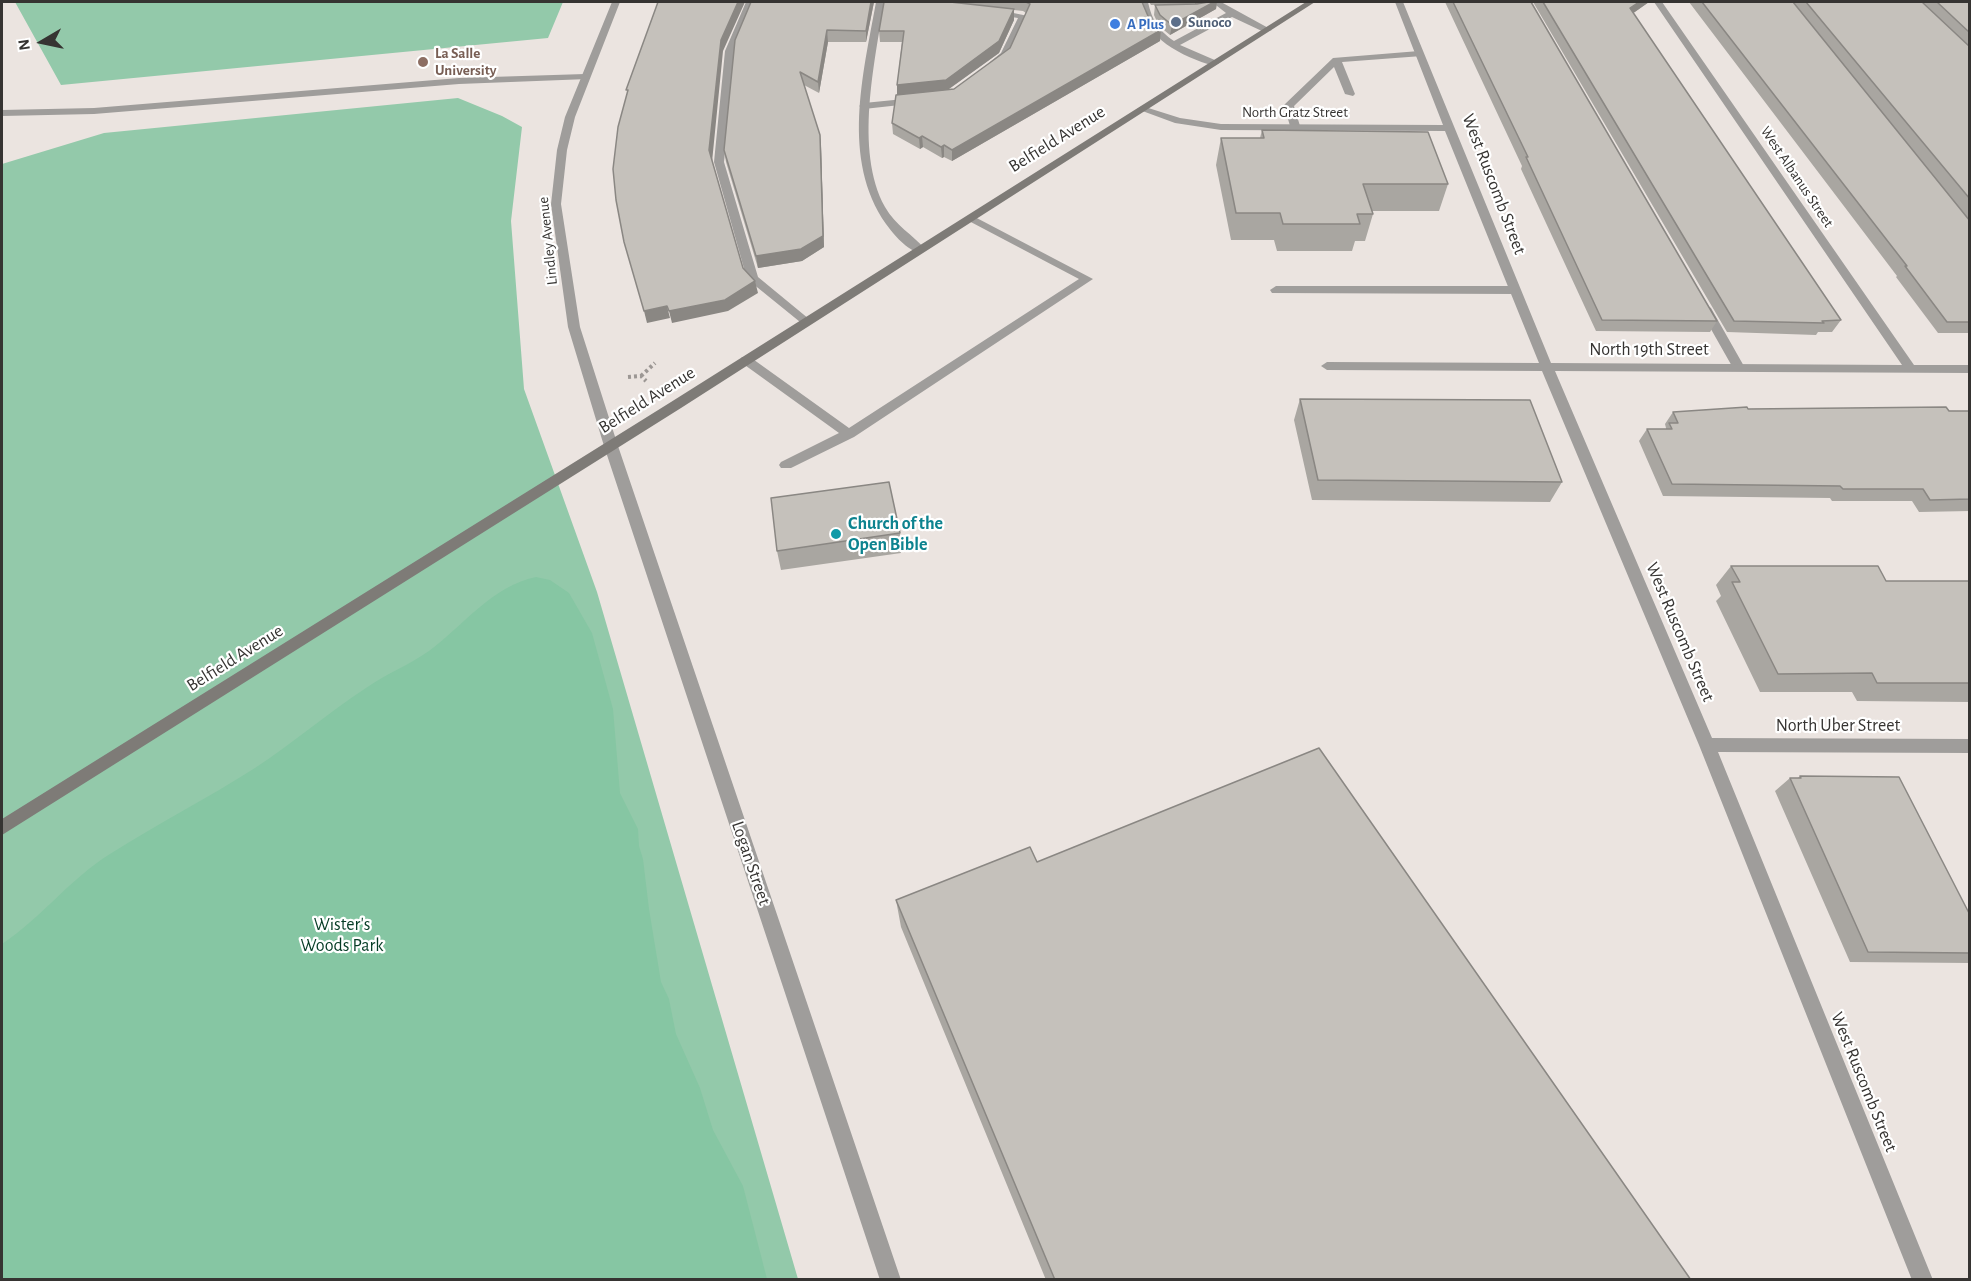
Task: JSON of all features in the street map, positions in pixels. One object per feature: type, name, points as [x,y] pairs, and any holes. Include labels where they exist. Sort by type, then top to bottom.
[{"type":"street","name":"Lindley Avenue","points":[[611,446],[574,327],[556,204],[562,150],[570,117],[616,2]]},
{"type":"street","points":[[750,2],[730,51],[719,162],[753,279],[805,322]]},
{"type":"street","points":[[880,2],[864,106],[863,151],[874,193],[894,229],[920,250]]},
{"type":"street","name":"Belfield Avenue","points":[[2,828],[611,446],[1311,2]]},
{"type":"street","name":"West Ruscomb Street","points":[[1399,2],[1514,290],[1707,745],[1923,1280]]},
{"type":"street","name":"West Albanus Street","points":[[1658,2],[1911,369]]},
{"type":"street","points":[[1214,4],[1267,30]]},
{"type":"street","points":[[1149,7],[1148,20],[1161,36],[1173,45],[1214,63]]},
{"type":"street","points":[[986,69],[1005,55],[1023,16],[987,12]]},
{"type":"street","points":[[1173,45],[1232,13]]},
{"type":"street","points":[[1295,126],[1290,105],[1336,60],[1419,54]]},
{"type":"street","points":[[1336,60],[1350,94]]},
{"type":"street","points":[[2,113],[94,111],[459,81],[585,77]]},
{"type":"street","points":[[864,106],[928,99]]},
{"type":"street","name":"North Gratz Street","points":[[1142,109],[1201,125],[1451,128]]},
{"type":"street","points":[[786,465],[849,434],[1087,279],[971,218]]},
{"type":"street","points":[[1276,290],[1514,290]]},
{"type":"street","points":[[1698,297],[1739,368]]},
{"type":"street","points":[[746,360],[849,434]]},
{"type":"street","name":"North 19th Street","points":[[1327,366],[1970,369]]},
{"type":"street","name":"Logan Street","points":[[611,446],[891,1280]]},
{"type":"street","name":"North Uber Street","points":[[1707,745],[1970,746]]},
{"type":"path","points":[[628,376],[641,376],[655,363]]},
{"type":"path","points":[[641,376],[646,381]]},
{"type":"green space","points":[[15,2],[563,2],[548,38],[61,85]]},
{"type":"green space","name":"Wister's Woods Park","points":[[458,98],[522,127],[511,221],[524,389],[597,592],[798,1279],[2,1280],[2,164],[104,133]]},
{"type":"green space","points":[[536,577],[550,580],[569,593],[592,633],[613,709],[620,793],[638,829],[661,982],[669,999],[676,1034],[700,1088],[713,1130],[743,1186],[767,1279],[2,1279],[2,944],[95,864],[255,768],[366,688],[429,651],[492,598],[520,582]]},
{"type":"building","points":[[658,2],[738,2],[721,40],[709,150],[743,268],[755,281],[725,300],[669,311],[667,306],[644,311],[624,242],[613,169],[618,127],[628,90],[626,90]]},
{"type":"building","points":[[751,2],[871,2],[866,31],[827,30],[818,82],[800,72],[820,135],[823,236],[801,249],[756,256],[724,150],[735,40]]},
{"type":"building","points":[[884,2],[950,2],[1014,9],[999,41],[946,80],[897,85],[904,31],[879,31]]},
{"type":"building","points":[[1026,2],[1142,2],[1148,16],[1161,30],[952,150],[944,145],[941,147],[922,136],[919,138],[892,123],[896,95],[954,89],[1010,48],[1030,4]]},
{"type":"building","points":[[1214,2],[1172,25],[1160,15],[1155,5],[1197,4]]},
{"type":"building","points":[[1453,2],[1531,2],[1717,321],[1602,320],[1526,157],[1528,157]]},
{"type":"building","points":[[1543,2],[1639,2],[1630,8],[1841,320],[1822,321],[1824,323],[1734,321]]},
{"type":"building","points":[[1702,2],[1793,2],[1970,221],[1970,322],[1947,322],[1905,266],[1907,266]]},
{"type":"building","points":[[1806,2],[1922,2],[1970,47],[1970,199]]},
{"type":"building","points":[[1937,2],[1970,2],[1970,33]]},
{"type":"building","points":[[1262,130],[1428,132],[1448,184],[1363,184],[1373,214],[1357,214],[1360,224],[1283,224],[1280,213],[1236,213],[1221,138],[1264,138]]},
{"type":"building","points":[[1300,399],[1530,400],[1562,482],[1318,480]]},
{"type":"building","points":[[1747,407],[1748,409],[1946,407],[1949,411],[1970,411],[1970,499],[1930,500],[1923,489],[1672,484],[1647,429],[1672,429],[1669,423],[1678,423],[1673,412]]},
{"type":"building","name":"Church of the Open Bible","points":[[889,482],[900,533],[777,551],[771,498]]},
{"type":"building","points":[[1731,566],[1878,566],[1886,581],[1970,581],[1970,683],[1877,683],[1872,673],[1778,674],[1732,582],[1740,582]]},
{"type":"building","points":[[1319,748],[1691,1280],[1055,1280],[896,900],[1030,847],[1037,862]]},
{"type":"building","points":[[1800,776],[1899,777],[1970,915],[1970,953],[1868,952],[1790,778],[1801,778]]},
{"type":"place","name":"Sunoco","points":[[1176,22]]},
{"type":"place","name":"A Plus","points":[[1115,24]]},
{"type":"place","name":"La Salle University","points":[[423,62]]},
{"type":"place","name":"Church of the Open Bible","points":[[836,534]]}]
